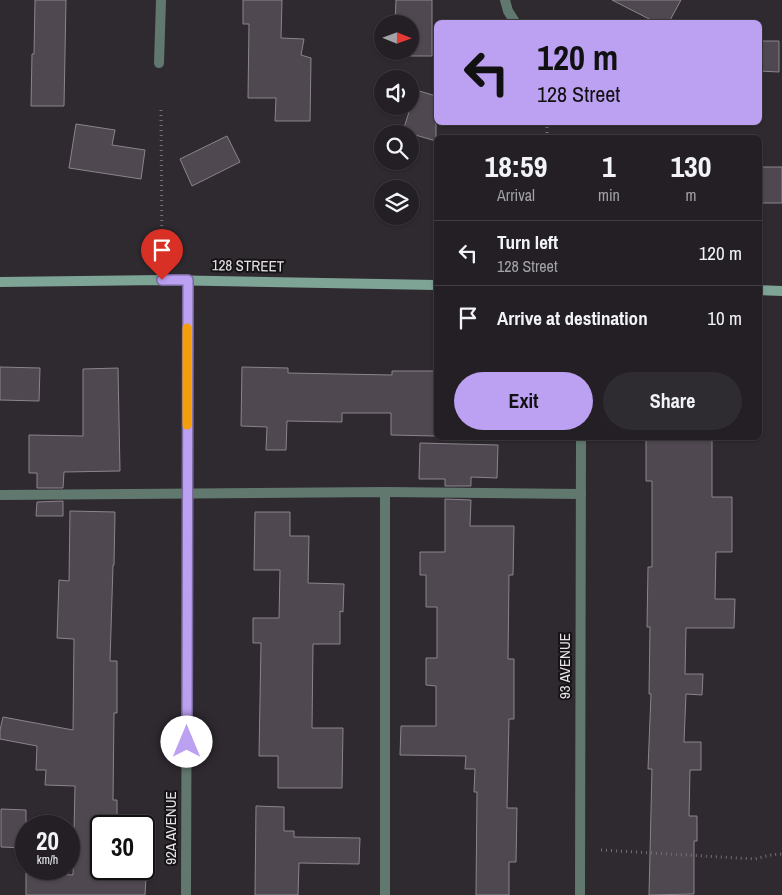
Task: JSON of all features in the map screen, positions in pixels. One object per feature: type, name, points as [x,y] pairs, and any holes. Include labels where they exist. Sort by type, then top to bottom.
[{"type":"main road","name":"128 STREET","points":[[0,282],[188,280],[434,285]]},
{"type":"main road","points":[[762,290],[782,290]]},
{"type":"street","points":[[159,63],[161,0]]},
{"type":"street","points":[[505,0],[513,20]]},
{"type":"street","name":"92A AVENUE","points":[[186,895],[188,280]]},
{"type":"street","name":"93 AVENUE","points":[[580,895],[581,440]]},
{"type":"street","points":[[385,492],[385,895]]},
{"type":"street","points":[[0,495],[385,492],[581,494]]},
{"type":"path","points":[[161,110],[162,254]]},
{"type":"path","points":[[601,850],[755,859],[782,854]]},
{"type":"building","points":[[35,0],[66,0],[64,106],[31,106]]},
{"type":"building","points":[[243,0],[282,0],[281,38],[304,39],[301,55],[311,58],[310,121],[275,121],[276,98],[248,98],[249,24],[243,24]]},
{"type":"building","points":[[396,0],[432,0],[432,56],[419,56],[419,15],[395,15]]},
{"type":"building","points":[[612,0],[681,0],[670,20],[651,20]]},
{"type":"building","points":[[762,41],[779,41],[779,72],[762,71]]},
{"type":"building","points":[[419,91],[434,95],[436,135],[434,135],[434,140],[419,136],[419,125],[405,125],[408,115],[419,115]]},
{"type":"building","points":[[76,124],[115,130],[112,145],[145,150],[141,179],[69,168]]},
{"type":"building","points":[[227,136],[240,162],[192,186],[180,159]]},
{"type":"building","points":[[762,167],[782,167],[782,203],[762,203]]},
{"type":"building","points":[[0,367],[40,368],[39,401],[0,400]]},
{"type":"building","points":[[242,367],[288,368],[288,373],[392,375],[392,371],[434,371],[434,436],[391,435],[391,413],[342,413],[342,422],[287,421],[286,450],[266,450],[267,427],[241,426]]},
{"type":"building","points":[[118,368],[120,471],[64,472],[63,488],[37,488],[37,473],[29,473],[29,435],[83,436],[83,369]]},
{"type":"building","points":[[646,440],[712,440],[712,497],[732,497],[732,552],[716,552],[715,599],[735,599],[734,628],[686,628],[685,674],[703,674],[702,695],[686,694],[684,742],[701,742],[701,770],[690,770],[689,816],[697,816],[697,841],[694,841],[694,894],[649,895],[652,769],[648,769],[651,694],[649,694],[650,627],[647,627],[648,567],[652,567],[652,481],[646,481]]},
{"type":"building","points":[[420,443],[498,445],[497,478],[471,477],[471,486],[445,486],[445,479],[419,479]]},
{"type":"building","points":[[445,499],[471,500],[470,526],[514,526],[513,575],[509,575],[508,659],[514,659],[514,719],[509,719],[507,808],[517,808],[516,862],[509,862],[509,895],[476,895],[477,792],[474,792],[475,769],[465,769],[466,756],[400,755],[401,726],[436,726],[436,686],[426,685],[426,658],[437,658],[437,607],[426,607],[426,575],[420,575],[420,552],[445,552]]},
{"type":"building","points":[[63,501],[63,516],[36,516],[37,502]]},
{"type":"building","points":[[70,511],[115,512],[110,661],[117,661],[117,713],[114,713],[113,800],[117,800],[117,815],[90,815],[90,880],[146,880],[145,895],[26,895],[26,880],[80,880],[80,815],[74,815],[75,786],[45,785],[46,770],[36,770],[37,746],[0,739],[3,717],[73,730],[74,639],[57,638],[59,580],[69,581]]},
{"type":"building","points":[[255,512],[290,512],[290,536],[309,536],[308,583],[344,584],[343,612],[340,611],[340,644],[313,644],[312,728],[343,728],[342,788],[278,788],[278,756],[259,756],[261,643],[253,643],[253,618],[279,618],[280,570],[254,570]]},
{"type":"building","points":[[256,806],[284,807],[284,831],[294,831],[294,837],[360,838],[359,864],[299,863],[298,895],[255,895]]},
{"type":"building","points":[[1,809],[26,810],[26,815],[15,815],[15,848],[1,847]]},
{"type":"slow traffic","points":[[187,328],[187,425]]},
{"type":"route","points":[[162,280],[188,280],[187,742]]}]
